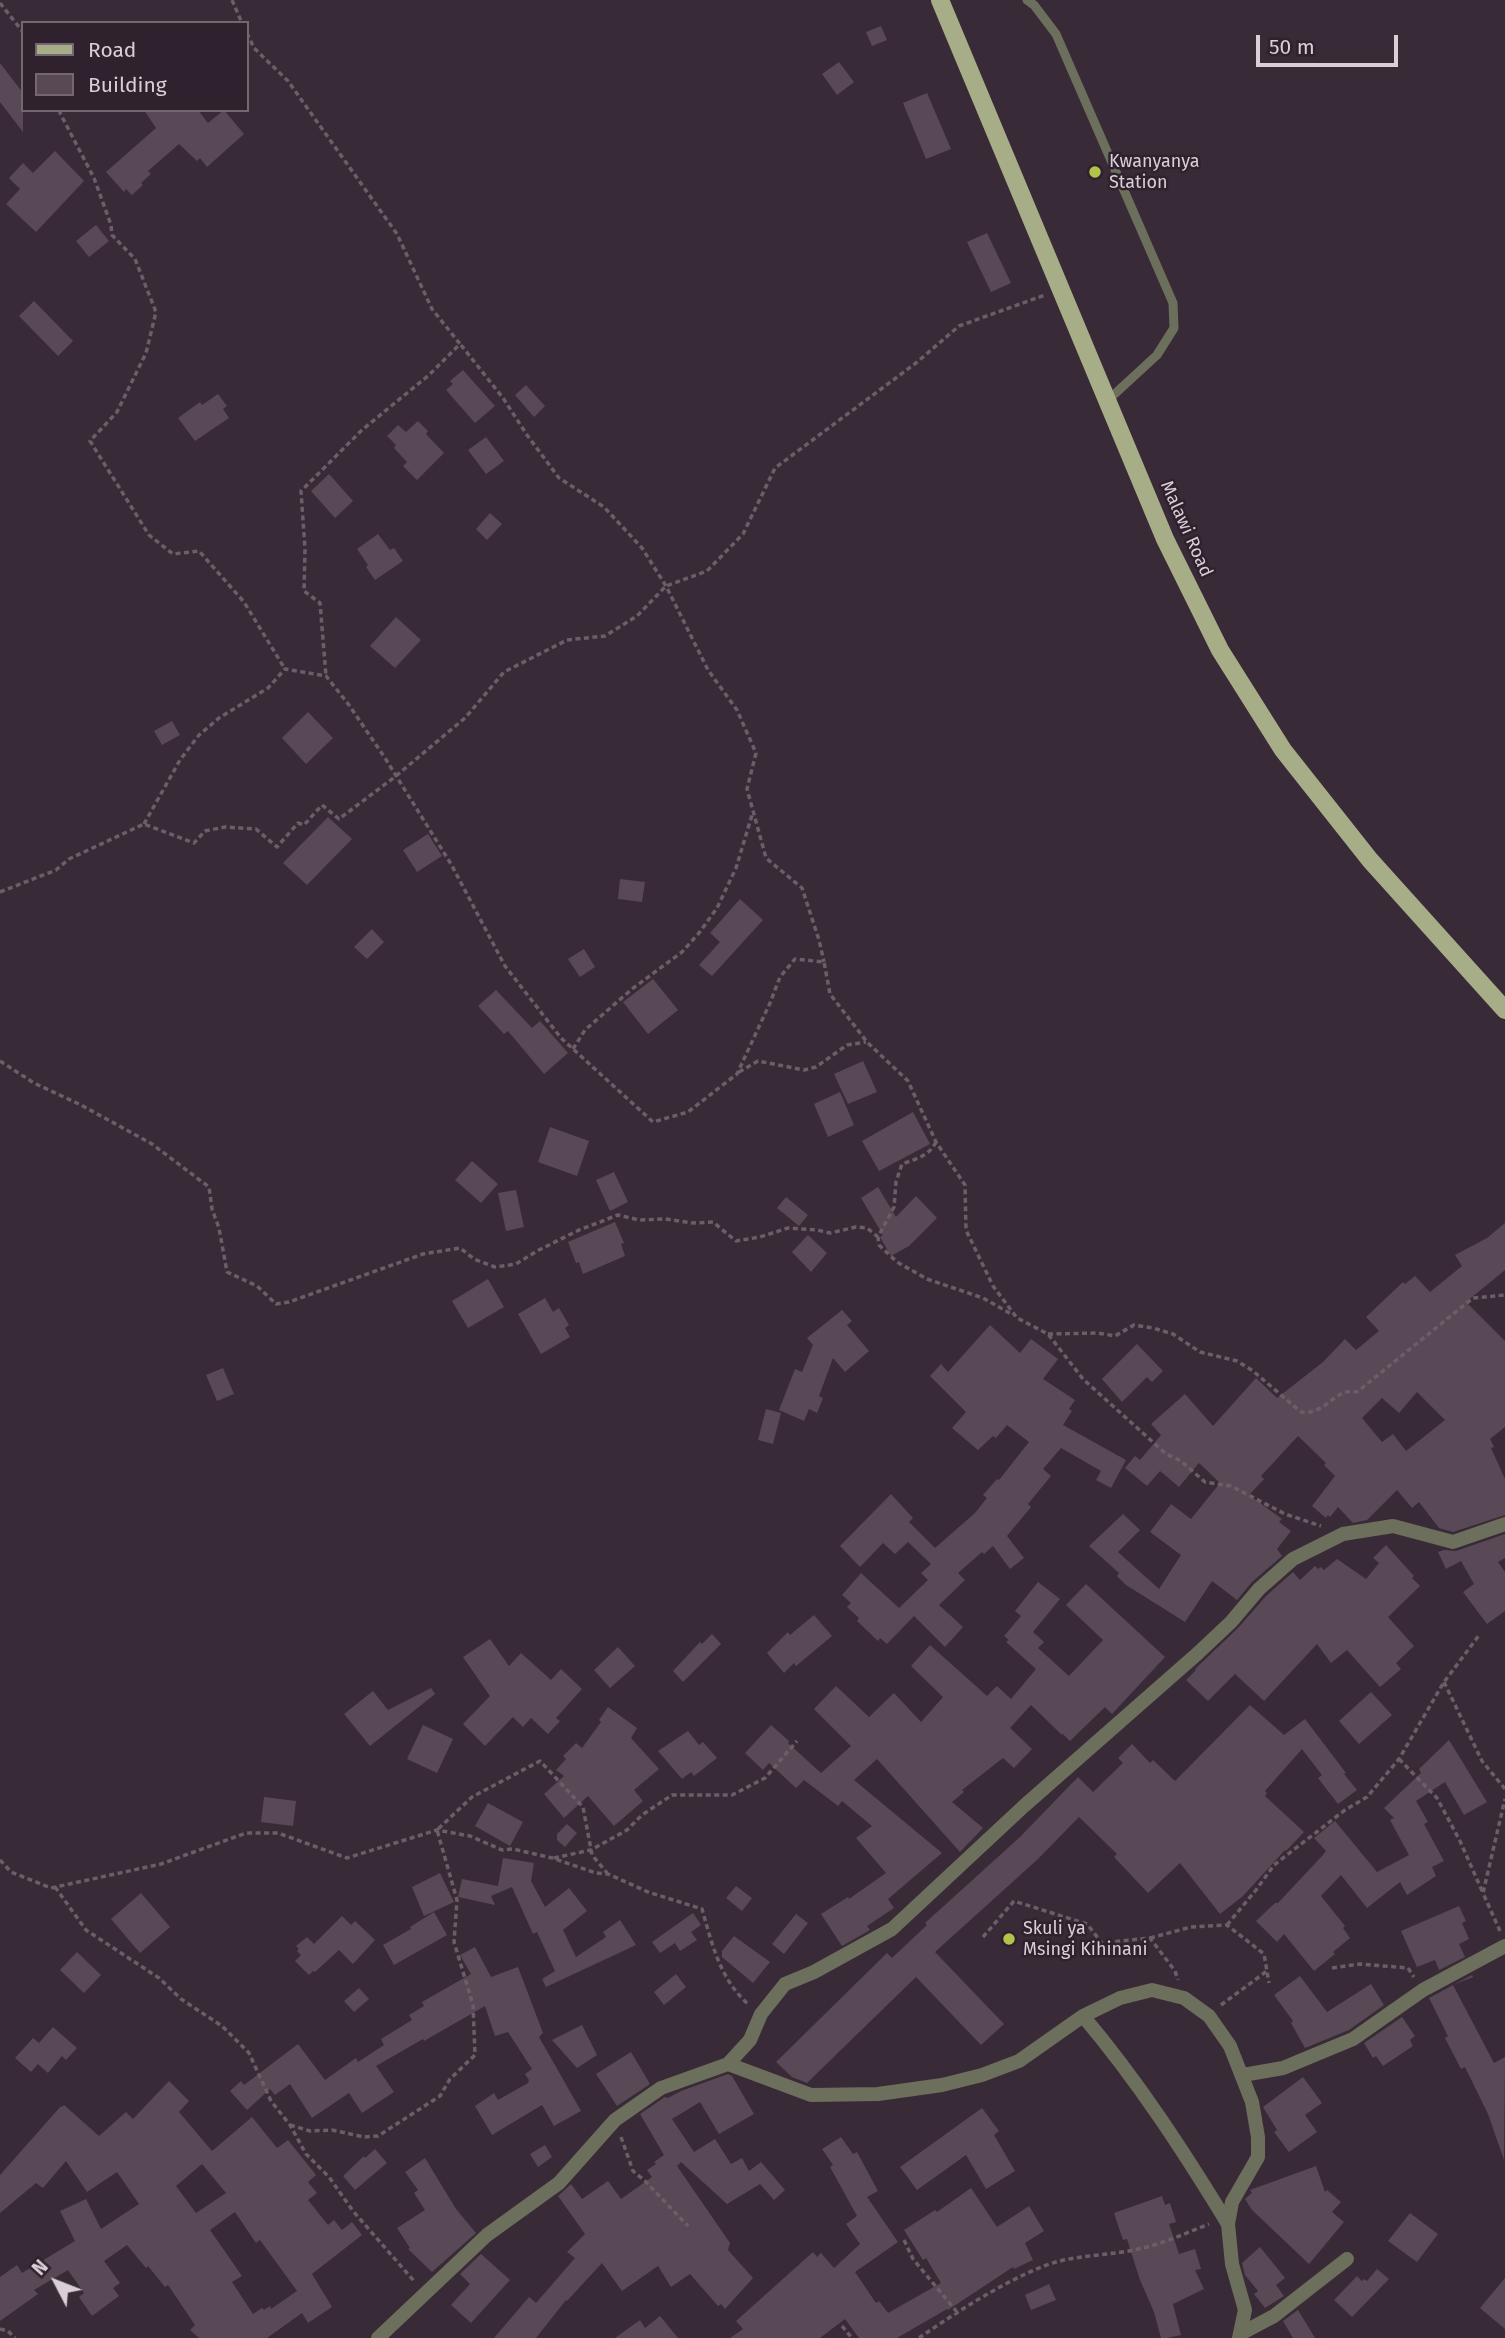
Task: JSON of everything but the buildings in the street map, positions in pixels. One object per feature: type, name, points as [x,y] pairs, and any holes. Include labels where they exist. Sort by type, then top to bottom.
[{"type":"main road","name":"Malawi Road","points":[[940,0],[1164,539],[1220,650],[1283,750],[1370,860],[1505,1010]]},
{"type":"street","points":[[377,2338],[487,2235],[559,2183],[615,2120],[661,2088],[728,2064],[750,2040],[761,2014],[785,1983],[814,1972],[892,1929],[1024,1805],[1197,1654],[1231,1622],[1259,1589],[1293,1559],[1343,1534],[1393,1526],[1453,1542],[1505,1524]]},
{"type":"street","points":[[1243,2075],[1283,2068],[1353,2039],[1503,1939]]},
{"type":"street","points":[[728,2064],[811,2095],[878,2094],[942,2085],[982,2075],[1019,2061],[1083,2016],[1121,1998],[1152,1990],[1184,1998],[1209,2016],[1230,2046],[1252,2102],[1258,2137],[1258,2157],[1232,2202],[1226,2221]]},
{"type":"street","points":[[1083,2016],[1166,2124],[1226,2221],[1233,2264],[1245,2309],[1240,2336]]},
{"type":"street","points":[[1240,2336],[1274,2316],[1347,2259]]},
{"type":"lane","points":[[1027,0],[1056,34],[1173,303],[1174,328],[1157,355],[1107,401]]},
{"type":"path","points":[[232,0],[241,21]]},
{"type":"path","points":[[0,3],[21,29]]},
{"type":"path","points":[[248,35],[254,48],[288,81],[397,234],[432,310],[497,389],[559,478],[604,507],[642,548],[666,586],[708,670],[737,710],[756,753],[747,789],[752,813],[766,858],[802,888],[819,940],[830,994],[867,1042],[908,1081],[936,1142],[965,1185],[966,1230],[993,1286],[1017,1318]]},
{"type":"path","points":[[60,112],[93,178],[111,225],[112,235],[135,259],[156,312],[146,353],[117,412],[90,441],[149,535],[173,554],[199,551],[244,602],[285,669],[326,676]]},
{"type":"path","points":[[144,824],[194,843],[205,831],[225,827],[256,829],[277,847],[298,822],[304,825],[322,805],[339,818],[396,776],[465,718],[504,673],[567,640],[606,636],[637,616],[666,586],[707,571],[743,534],[775,468],[916,363],[959,327],[1059,289]]},
{"type":"path","points":[[460,344],[429,375],[362,430],[301,491],[306,549],[304,591],[320,603],[326,676],[349,705],[451,863],[505,966],[561,1038],[653,1122],[688,1112],[758,1061],[804,1070],[816,1067],[847,1045],[867,1042]]},
{"type":"path","points":[[0,892],[56,870],[69,859],[144,824],[180,760],[199,735],[219,718],[268,688],[285,669]]},
{"type":"path","points":[[573,1049],[585,1031],[632,989],[682,953],[699,933],[717,908],[736,868],[752,813]]},
{"type":"path","points":[[737,1074],[780,977],[795,959],[824,962]]},
{"type":"path","points":[[0,1061],[34,1083],[152,1144],[209,1187],[226,1272],[257,1286],[276,1304],[289,1302],[424,1254],[460,1248],[474,1259],[495,1267],[516,1264],[579,1230],[618,1216],[639,1220],[713,1222],[736,1241],[788,1228],[830,1233],[856,1227],[867,1228],[878,1237]]},
{"type":"path","points":[[936,1142],[923,1157],[902,1164],[896,1182],[894,1207],[878,1237],[879,1245],[897,1262],[927,1279],[983,1297],[1048,1334],[1083,1379],[1166,1454],[1181,1461],[1205,1482],[1231,1486],[1285,1514],[1343,1534]]},
{"type":"path","points":[[1048,1334],[1115,1336],[1134,1325],[1153,1328],[1173,1334],[1200,1352],[1237,1361],[1253,1371],[1301,1412],[1315,1411],[1349,1390],[1357,1392],[1473,1298],[1505,1296]]},
{"type":"path","points":[[1227,1925],[1274,1864],[1345,1810],[1367,1797],[1399,1759],[1444,1682],[1480,1634]]},
{"type":"path","points":[[1444,1682],[1482,1761],[1505,1789]]},
{"type":"path","points":[[552,1858],[591,1850],[627,1830],[642,1815],[672,1795],[733,1795],[765,1778],[797,1741]]},
{"type":"path","points":[[1399,1759],[1437,1798],[1460,1841],[1503,1939]]},
{"type":"path","points":[[0,1860],[11,1871],[51,1888],[162,1864],[246,1833],[278,1833],[347,1858],[437,1830],[472,1797],[540,1761],[583,1807],[593,1856],[608,1874]]},
{"type":"path","points":[[1483,1893],[1505,1799]]},
{"type":"path","points":[[437,1830],[470,1836],[502,1850],[513,1849],[608,1874],[648,1892],[702,1909],[716,1960],[735,1992],[761,2014]]},
{"type":"path","points":[[290,2125],[310,2131],[332,2130],[364,2137],[378,2136],[440,2096],[450,2079],[475,2055],[473,2005],[454,1942],[457,1900],[437,1830]]},
{"type":"path","points":[[55,1886],[86,1930],[159,1978],[181,1999],[222,2026],[249,2053],[271,2101],[290,2125],[306,2154],[329,2177],[353,2211],[425,2293]]},
{"type":"path","points":[[983,1937],[1014,1901],[1087,1924],[1102,1943],[1150,1938],[1191,1927],[1227,1925],[1264,1954],[1269,1983]]},
{"type":"path","points":[[1150,1938],[1175,1971],[1184,1998]]},
{"type":"path","points":[[1332,1968],[1360,1964],[1408,1968],[1423,1990]]},
{"type":"path","points":[[1209,2016],[1226,2000],[1267,1971]]},
{"type":"path","points":[[615,2120],[633,2171],[688,2226]]},
{"type":"path","points":[[919,2338],[957,2312],[1045,2265],[1135,2250],[1226,2221]]},
{"type":"path","points":[[904,2239],[913,2259],[957,2312]]},
{"type":"path","points":[[842,2326],[852,2338]]},
{"type":"path","points":[[0,2329],[8,2331],[15,2338]]},
{"type":"place","name":"Kwanyanya Station","points":[[1095,172]]},
{"type":"place","name":"Skuli ya Msingi Kihinani","points":[[1009,1939]]}]
